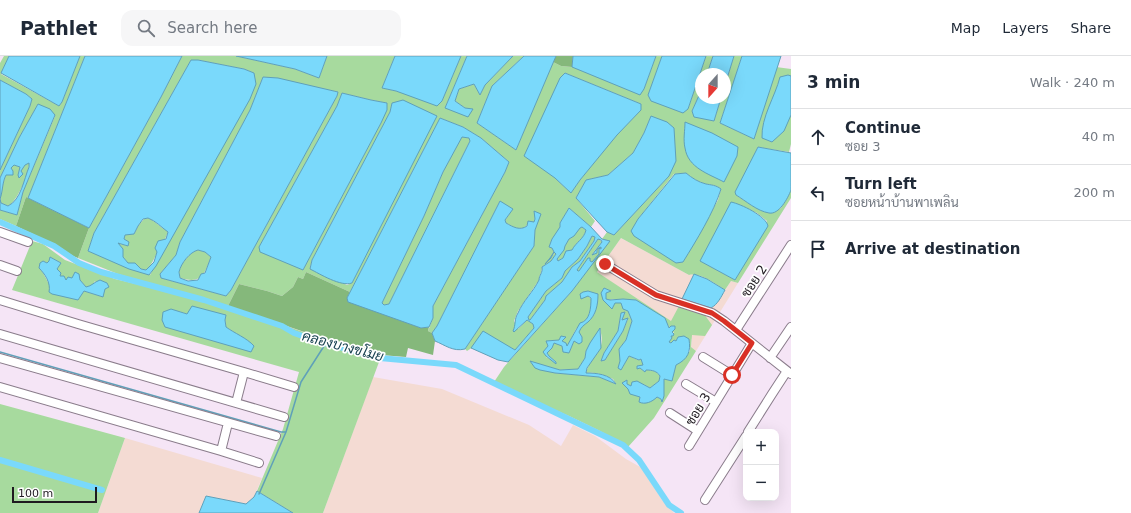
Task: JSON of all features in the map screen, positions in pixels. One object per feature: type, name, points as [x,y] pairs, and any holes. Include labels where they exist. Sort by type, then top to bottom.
[{"type":"street","points":[[0,232],[28,242]]},
{"type":"street","name":"ซอย 2","points":[[736,330],[791,245]]},
{"type":"street","points":[[605,264],[656,295],[712,313],[736,330],[789,373],[772,394],[750,429]]},
{"type":"street","points":[[0,265],[17,271]]},
{"type":"street","points":[[0,300],[294,387]]},
{"type":"street","points":[[770,358],[791,327]]},
{"type":"street","points":[[0,334],[284,417]]},
{"type":"street","name":"ซอย 3","points":[[689,446],[752,343]]},
{"type":"street","points":[[703,357],[732,375]]},
{"type":"street","points":[[0,358],[276,436]]},
{"type":"street","points":[[236,403],[244,372]]},
{"type":"street","points":[[686,384],[716,402]]},
{"type":"street","points":[[0,387],[259,463]]},
{"type":"street","points":[[670,414],[698,431]]},
{"type":"street","points":[[221,451],[228,423]]},
{"type":"street","points":[[705,500],[743,441]]},
{"type":"shaded area","points":[[621,238],[689,275],[694,274],[683,299],[719,300],[731,281],[738,283],[696,351],[691,347],[692,339],[597,272]]},
{"type":"shaded area","points":[[373,377],[442,389],[529,425],[561,446],[573,425],[595,436],[626,459],[642,468],[662,500],[674,513],[323,513]]},
{"type":"shaded area","points":[[125,438],[262,478],[254,497],[246,504],[206,496],[199,513],[98,513]]},
{"type":"green space","points":[[4,56],[9,56],[1,74],[59,106],[62,102],[80,56],[85,56],[28,198],[26,197],[16,226],[0,219],[0,210],[17,215],[23,192],[55,116],[38,104],[19,138],[0,178],[0,170],[32,99],[26,94],[0,80],[0,63]]},
{"type":"green space","points":[[182,56],[236,56],[295,69],[319,78],[327,56],[395,56],[382,88],[442,101],[461,56],[467,56],[445,108],[465,108],[455,101],[459,89],[474,84],[480,95],[485,85],[513,56],[524,56],[492,86],[477,123],[516,150],[553,62],[561,66],[572,67],[644,89],[656,56],[662,56],[648,96],[688,109],[695,88],[695,104],[692,111],[714,121],[719,104],[726,104],[720,123],[754,139],[776,67],[791,69],[791,144],[789,152],[758,147],[736,195],[753,206],[769,213],[781,208],[791,189],[791,198],[738,283],[731,281],[725,290],[703,277],[698,275],[689,275],[621,238],[597,272],[671,321],[679,306],[704,314],[712,325],[705,336],[692,335],[691,347],[696,351],[654,418],[628,447],[596,429],[494,382],[504,367],[572,291],[609,241],[602,239],[607,232],[614,235],[669,176],[651,116],[633,153],[608,175],[586,180],[576,198],[595,221],[591,227],[569,208],[560,223],[560,228],[552,239],[549,247],[554,251],[551,258],[555,252],[556,254],[551,261],[542,267],[539,280],[518,311],[514,321],[518,329],[527,320],[533,324],[534,328],[515,350],[505,345],[473,347],[467,351],[465,349],[534,246],[535,230],[538,219],[535,219],[534,222],[528,224],[524,228],[515,228],[506,223],[505,220],[509,215],[500,201],[437,326],[432,333],[428,331],[433,318],[433,306],[509,162],[481,138],[463,127],[440,118],[350,292],[306,272],[303,279],[298,277],[293,287],[282,296],[239,284],[228,306],[321,338],[328,346],[379,362],[323,513],[293,513],[257,491],[283,429],[299,372],[12,290],[32,241],[43,244],[65,260],[115,279],[216,303],[118,274],[78,258],[89,228]],"holes":[[[191,60],[244,69],[254,73],[150,275],[88,251],[94,233]],[[565,73],[641,104],[641,110],[617,134],[571,193],[555,178],[560,78]],[[263,77],[338,92],[231,290],[226,296],[161,278],[160,274],[176,255],[180,242],[250,110]],[[342,93],[387,103],[381,123],[303,270],[259,247],[337,106]],[[392,103],[436,116],[352,283],[347,285],[310,268],[312,260],[390,112]],[[686,173],[698,181],[721,189],[718,200],[683,261],[632,231],[638,219],[674,174]],[[748,209],[757,213],[767,221],[735,280],[701,261]],[[50,257],[61,263],[57,269],[60,276],[67,281],[71,278],[80,280],[86,287],[92,286],[95,281],[103,297],[84,291],[78,300],[58,292],[51,287],[39,267],[43,261],[47,263]],[[604,288],[611,291],[606,293],[606,299],[636,300],[648,308],[667,324],[674,333],[669,342],[671,343],[689,339],[690,351],[676,365],[672,380],[664,379],[662,401],[657,397],[642,403],[639,402],[640,397],[624,385],[627,384],[631,386],[643,384],[650,388],[659,381],[660,376],[652,371],[646,370],[645,372],[640,368],[644,365],[641,359],[638,360],[629,356],[621,370],[619,349],[626,340],[632,321],[628,311],[621,303],[603,300]],[[588,291],[591,292],[598,300],[594,315],[581,327],[579,332],[582,337],[574,341],[569,353],[562,346],[554,342],[552,348],[547,353],[556,362],[546,357],[548,346],[551,340],[559,341],[565,337],[562,341],[567,347],[576,329],[587,319],[591,309],[591,299],[588,296]],[[178,311],[187,314],[225,316],[226,327],[250,342]],[[621,313],[624,313],[622,320],[628,319],[623,331],[605,360],[601,361],[604,353],[618,331]],[[600,329],[602,337],[600,348],[598,353],[591,361],[586,373],[597,373],[606,376],[613,379],[616,384],[599,377],[555,373],[531,362],[560,370],[578,369],[585,358],[586,351]]]},
{"type":"green space","points":[[556,56],[573,56],[572,67],[561,66],[553,62]]},
{"type":"green space","points":[[706,56],[713,56],[709,68],[702,68]]},
{"type":"green space","points":[[734,56],[742,56],[731,90],[730,68]]},
{"type":"green space","points":[[462,136],[469,138],[470,141],[389,304],[384,305],[382,303],[424,216],[443,172]]},
{"type":"green space","points":[[29,162],[25,179],[15,199],[8,206],[1,203],[2,189],[6,175],[13,175],[11,168],[14,165],[20,167],[18,175]]},
{"type":"green space","points":[[26,197],[89,228],[78,258],[58,246],[16,226]]},
{"type":"green space","points":[[148,218],[168,231],[151,265],[146,270],[141,269],[135,263],[128,263],[123,257],[117,243],[128,246],[124,239],[125,234],[134,234],[144,219]]},
{"type":"green space","points":[[582,227],[586,230],[584,236],[572,250],[558,261],[557,259],[569,239]]},
{"type":"green space","points":[[592,236],[595,237],[594,241],[580,261],[572,267],[562,282],[546,296],[545,300],[530,320],[528,320],[528,317],[546,291],[562,278],[565,271],[578,259]]},
{"type":"green space","points":[[598,239],[602,242],[592,254],[599,247],[601,247],[602,248],[600,248],[599,254],[592,262],[587,261],[578,271],[577,270]]},
{"type":"green space","points":[[198,250],[205,252],[211,257],[204,274],[193,280],[180,278],[179,272],[184,262],[189,255]]},
{"type":"green space","points":[[306,272],[350,292],[347,298],[421,328],[429,327],[428,331],[432,333],[435,341],[433,355],[408,348],[406,357],[381,355],[354,349],[228,306],[239,284],[282,296],[293,287],[298,277],[303,279]]},
{"type":"green space","points":[[0,404],[125,438],[98,513],[0,513]]},
{"type":"water","points":[[9,56],[80,56],[62,102],[59,106],[1,73]]},
{"type":"water","points":[[85,56],[182,56],[89,228],[28,198]]},
{"type":"water","points":[[236,56],[327,56],[319,78],[295,69]]},
{"type":"water","points":[[395,56],[461,56],[442,101],[437,106],[396,91],[382,88]]},
{"type":"water","points":[[467,56],[513,56],[485,85],[480,95],[474,84],[459,89],[455,101],[465,108],[473,109],[468,117],[445,108]]},
{"type":"water","points":[[524,56],[556,56],[516,150],[477,123],[492,86]]},
{"type":"water","points":[[573,56],[656,56],[644,89],[640,95],[572,67]]},
{"type":"water","points":[[662,56],[706,56],[702,68],[695,68],[695,88],[688,109],[683,113],[651,101],[648,95]]},
{"type":"water","points":[[713,56],[734,56],[730,68],[709,68]]},
{"type":"water","points":[[742,56],[781,56],[754,139],[720,123],[726,104],[731,104],[731,90]]},
{"type":"water","points":[[191,60],[244,69],[254,73],[256,84],[250,99],[156,266],[149,275],[129,269],[88,251],[94,233]],"holes":[[[148,218],[156,222],[168,232],[166,239],[158,241],[155,248],[157,252],[154,262],[146,270],[141,269],[135,263],[128,263],[123,257],[123,249],[118,243],[128,246],[129,242],[124,239],[125,235],[134,234],[143,219]]]},
{"type":"water","points":[[565,73],[641,104],[641,110],[617,135],[571,193],[555,178],[524,156],[560,78]]},
{"type":"water","points":[[788,75],[791,76],[791,115],[784,131],[772,142],[762,138],[762,130],[780,77]]},
{"type":"water","points":[[263,77],[278,78],[338,92],[231,290],[226,296],[161,278],[160,274],[176,255],[180,242],[250,110]],"holes":[[[198,250],[205,252],[211,257],[205,273],[201,274],[198,280],[188,281],[180,278],[180,269],[189,255]]]},
{"type":"water","points":[[0,80],[26,94],[32,99],[0,170]]},
{"type":"water","points":[[342,93],[387,103],[387,110],[303,270],[260,252],[259,247],[337,106]]},
{"type":"water","points":[[403,100],[437,116],[352,283],[347,284],[337,282],[310,269],[312,260],[390,112],[392,103]]},
{"type":"water","points":[[38,104],[50,109],[55,115],[23,192],[17,215],[0,210],[0,178],[19,138]],"holes":[[[29,163],[24,183],[16,199],[8,206],[1,203],[0,199],[6,175],[13,175],[11,168],[14,165],[20,167],[18,175],[19,178],[23,174],[21,171],[25,165]]]},
{"type":"water","points":[[695,104],[719,104],[714,121],[694,117],[692,111]]},
{"type":"water","points":[[651,116],[667,122],[674,128],[676,161],[669,176],[614,235],[607,232],[576,198],[586,180],[608,175],[633,153]]},
{"type":"water","points":[[440,118],[463,127],[481,138],[509,162],[433,306],[433,318],[429,327],[421,328],[348,302],[347,298]],"holes":[[[462,137],[469,138],[470,141],[389,304],[384,305],[382,303],[424,216],[443,172]]]},
{"type":"water","points":[[685,122],[712,133],[738,147],[737,156],[724,182],[700,170],[690,161],[684,145]]},
{"type":"water","points":[[758,147],[791,153],[791,190],[780,209],[773,213],[765,212],[756,208],[736,195],[735,192]]},
{"type":"water","points":[[686,173],[698,181],[721,189],[709,217],[683,262],[676,263],[634,236],[631,231],[638,219],[675,174]]},
{"type":"water","points":[[500,201],[513,209],[505,220],[506,223],[516,228],[527,226],[528,221],[534,222],[534,211],[541,214],[535,230],[534,246],[465,349],[453,349],[435,341],[432,333],[437,326]]},
{"type":"water","points":[[731,202],[747,208],[763,218],[768,226],[735,280],[700,261]]},
{"type":"water","points":[[569,208],[591,227],[602,239],[610,241],[572,291],[508,362],[498,360],[471,348],[483,331],[515,350],[534,328],[533,324],[527,320],[514,332],[517,315],[539,280],[542,267],[551,261],[556,254],[552,248],[549,247]],"holes":[[[582,227],[586,230],[584,236],[572,250],[566,251],[563,258],[558,261],[557,259],[564,250],[569,239],[574,236]],[[592,236],[595,237],[594,241],[580,261],[572,267],[562,282],[546,296],[545,300],[529,320],[528,317],[546,291],[562,278],[565,271],[578,259]],[[598,239],[602,242],[592,255],[597,253],[597,249],[599,248],[599,254],[592,262],[590,261],[590,258],[588,258],[579,271],[577,270]]]},
{"type":"water","points":[[50,257],[61,263],[57,269],[61,273],[60,276],[64,276],[66,280],[68,277],[72,278],[75,272],[79,274],[80,280],[86,287],[100,280],[107,283],[109,287],[105,289],[103,297],[84,291],[78,300],[49,292],[47,279],[39,268],[40,263],[43,261],[47,263]]},
{"type":"water","points":[[694,274],[707,279],[725,290],[721,298],[711,308],[682,299]]},
{"type":"water","points":[[604,288],[611,291],[606,293],[606,299],[636,300],[665,318],[669,328],[671,326],[675,326],[675,329],[672,332],[674,334],[671,336],[672,338],[669,342],[671,343],[674,340],[676,341],[678,337],[684,336],[689,339],[690,348],[688,355],[676,365],[672,381],[664,379],[664,396],[662,402],[661,399],[657,397],[648,402],[639,402],[640,397],[630,394],[628,389],[622,383],[627,380],[627,384],[631,386],[632,382],[637,381],[650,388],[659,381],[660,376],[654,371],[646,370],[645,372],[640,368],[637,369],[637,366],[643,365],[641,359],[639,360],[629,356],[621,370],[618,368],[620,361],[619,349],[626,340],[632,321],[628,311],[623,309],[621,303],[615,303],[612,309],[603,300],[601,293]]},
{"type":"water","points":[[588,291],[598,294],[598,302],[593,316],[579,332],[582,337],[582,342],[579,344],[574,341],[569,353],[563,352],[562,346],[554,343],[552,348],[547,353],[556,362],[556,364],[543,352],[548,346],[546,341],[559,340],[561,336],[566,337],[562,341],[566,343],[567,346],[580,323],[588,317],[591,306],[591,298],[588,296],[581,299],[580,294]]},
{"type":"water","points":[[192,306],[226,315],[226,327],[248,340],[254,346],[251,352],[165,327],[162,320],[163,312],[171,309],[187,314]]},
{"type":"water","points":[[625,312],[622,320],[628,318],[623,331],[605,360],[601,361],[604,353],[618,331],[621,313]]},
{"type":"water","points":[[600,328],[601,348],[587,368],[586,373],[607,376],[616,384],[599,377],[555,373],[540,370],[535,368],[530,361],[560,370],[578,369],[585,358],[586,351],[590,343]]},
{"type":"water","points":[[257,491],[293,513],[199,513],[206,496],[246,504],[254,497]]},
{"type":"waterway","name":"คลองบางขโมย","points":[[0,222],[54,246],[79,263],[101,272],[204,300],[282,326],[294,333],[314,340],[380,358],[456,365],[623,445],[639,460],[669,505],[681,513]]},
{"type":"waterway","points":[[259,494],[286,432],[301,382],[326,343]]},
{"type":"waterway","points":[[0,352],[281,432],[286,432]]},
{"type":"waterway","points":[[0,460],[102,490]]},
{"type":"route","points":[[605,264],[656,295],[712,313],[752,343],[732,375]]}]
